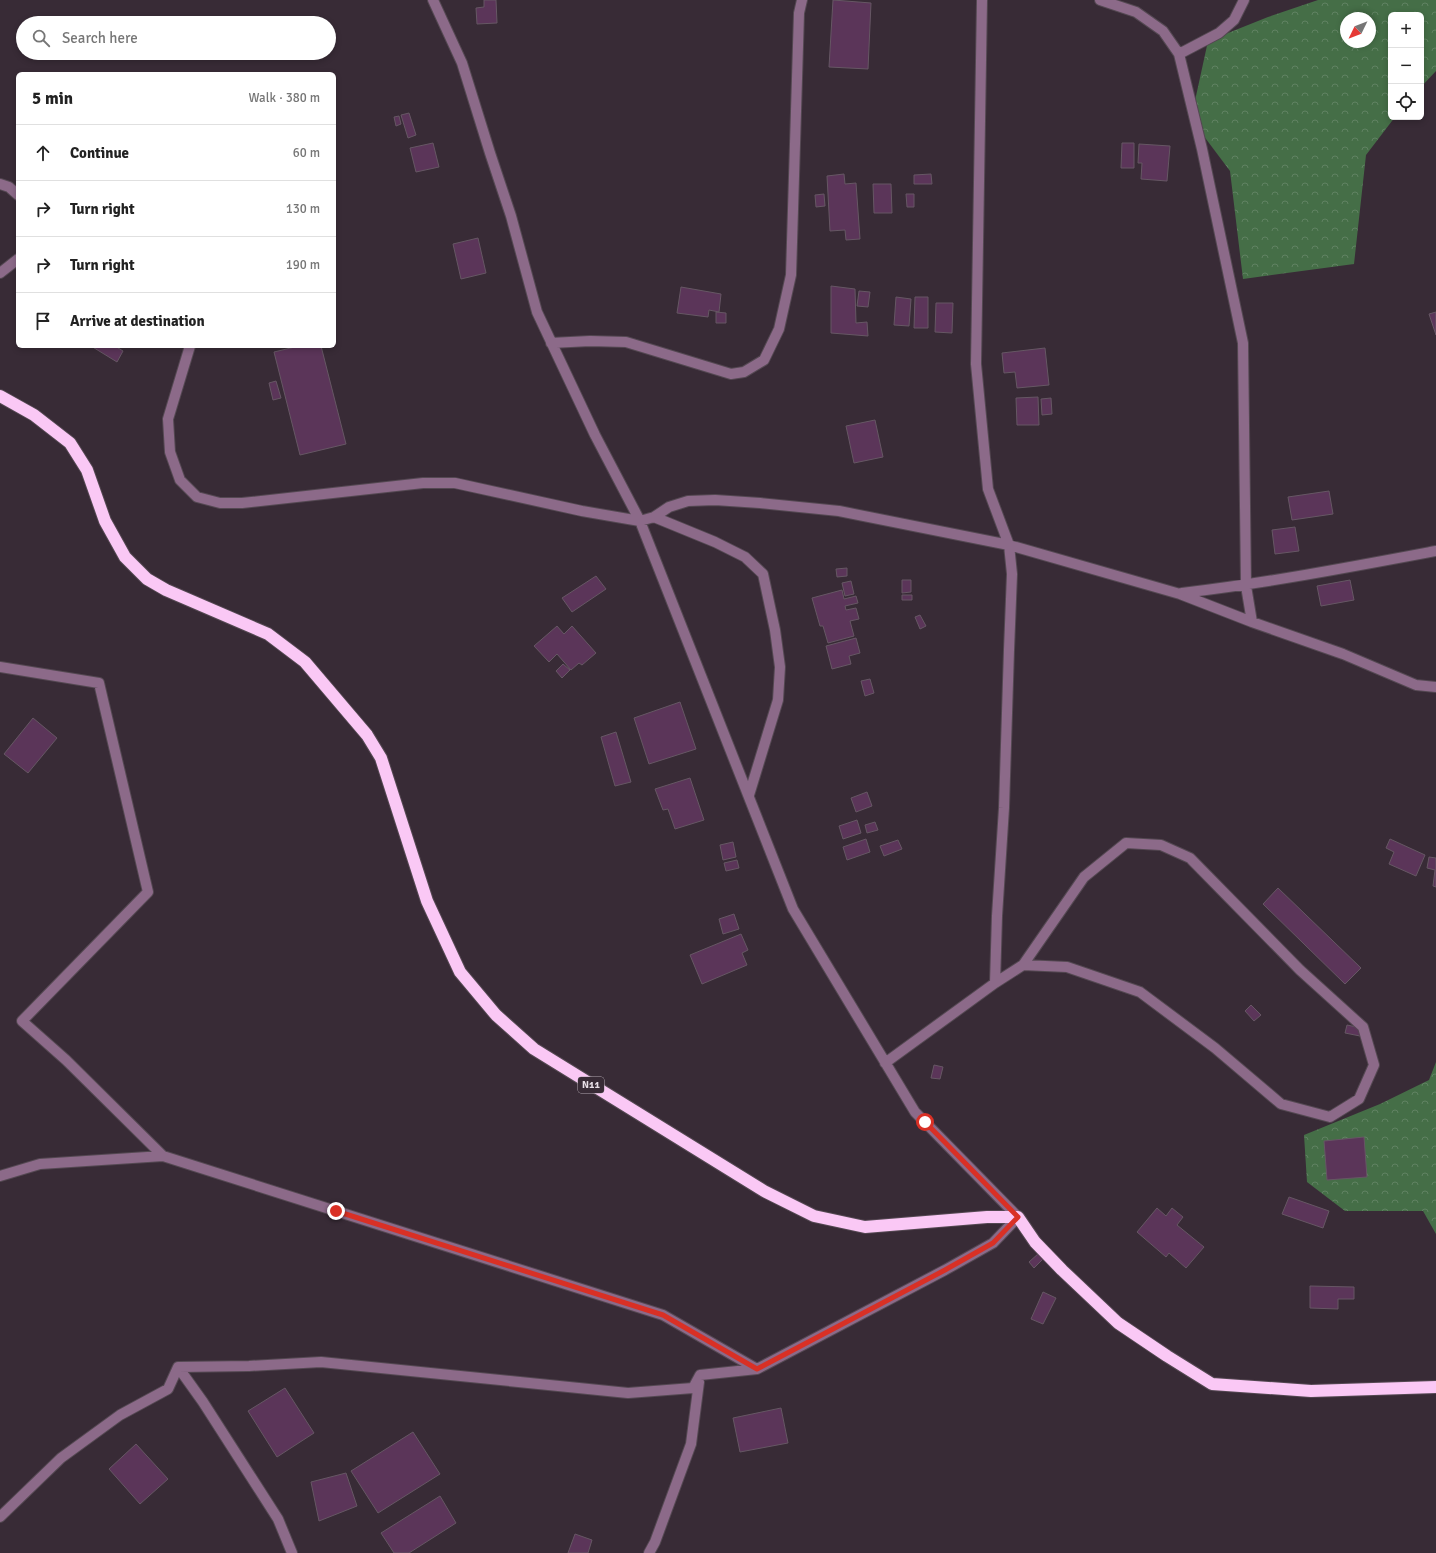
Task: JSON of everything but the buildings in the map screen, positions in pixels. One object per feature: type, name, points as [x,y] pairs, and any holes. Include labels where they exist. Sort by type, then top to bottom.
[{"type":"highway","name":"N11","points":[[0,396],[34,415],[70,443],[87,470],[105,520],[125,557],[147,579],[166,590],[268,634],[304,662],[367,735],[381,758],[427,901],[460,972],[496,1015],[534,1050],[764,1191],[814,1216],[865,1227],[987,1217],[1018,1217]]},
{"type":"highway","points":[[1018,1217],[1035,1242],[1118,1323],[1212,1384],[1311,1391],[1436,1387]]},
{"type":"street","points":[[433,0],[462,63],[511,216],[537,312],[595,435],[640,521],[793,909],[915,1112],[1018,1217],[993,1243],[945,1270],[757,1369],[700,1374]]},
{"type":"street","points":[[551,343],[590,341],[626,342],[731,374],[744,372],[764,360],[779,329],[791,274],[799,13],[802,0]]},
{"type":"street","points":[[982,0],[976,364],[988,489],[1009,545],[1012,574],[1004,808],[997,916],[995,983]]},
{"type":"street","points":[[1100,0],[1136,12],[1163,31],[1178,54],[1204,156],[1243,343],[1246,586],[1252,622]]},
{"type":"street","points":[[1178,54],[1219,33],[1234,20],[1244,0]]},
{"type":"street","points":[[0,184],[9,187],[16,193]]},
{"type":"street","points":[[0,273],[16,261]]},
{"type":"street","points":[[189,348],[168,419],[170,452],[180,480],[197,497],[220,503],[242,503],[423,483],[455,483],[582,511],[640,521],[654,518],[669,507],[688,501],[715,500],[760,502],[839,511],[1009,545],[1180,594],[1252,622],[1343,654],[1416,685],[1436,687]]},
{"type":"street","points":[[654,518],[715,542],[745,557],[763,574],[775,630],[780,667],[778,700],[749,795]]},
{"type":"street","points":[[1180,594],[1246,586],[1330,572],[1436,550]]},
{"type":"street","points":[[0,668],[99,683],[148,892],[22,1021],[66,1060],[163,1156]]},
{"type":"street","points":[[885,1063],[995,983],[1023,965],[1084,877],[1126,843],[1161,845],[1190,858],[1300,970],[1363,1027],[1374,1065],[1359,1099],[1330,1117],[1281,1104],[1215,1048],[1140,992],[1067,967],[1023,965]]},
{"type":"street","points":[[0,1176],[40,1164],[163,1156],[663,1315],[757,1369]]},
{"type":"street","points":[[178,1367],[249,1366],[321,1362],[628,1393],[693,1388],[700,1374]]},
{"type":"street","points":[[0,1516],[60,1458],[120,1415],[168,1389],[178,1367]]},
{"type":"street","points":[[178,1367],[203,1402],[278,1519],[292,1553]]},
{"type":"street","points":[[649,1553],[655,1542],[691,1444],[700,1374]]},
{"type":"green space","points":[[1318,0],[1436,0],[1436,71],[1424,84],[1424,12],[1388,12],[1388,120],[1393,120],[1366,155],[1354,264],[1243,279],[1230,171],[1191,119],[1208,41],[1268,17]]},
{"type":"green space","points":[[1436,1062],[1436,1234],[1423,1211],[1345,1211],[1307,1182],[1304,1135],[1380,1104],[1429,1080]]},
{"type":"route","points":[[336,1211],[663,1315],[757,1369],[945,1270],[993,1243],[1018,1217],[925,1122]]}]
